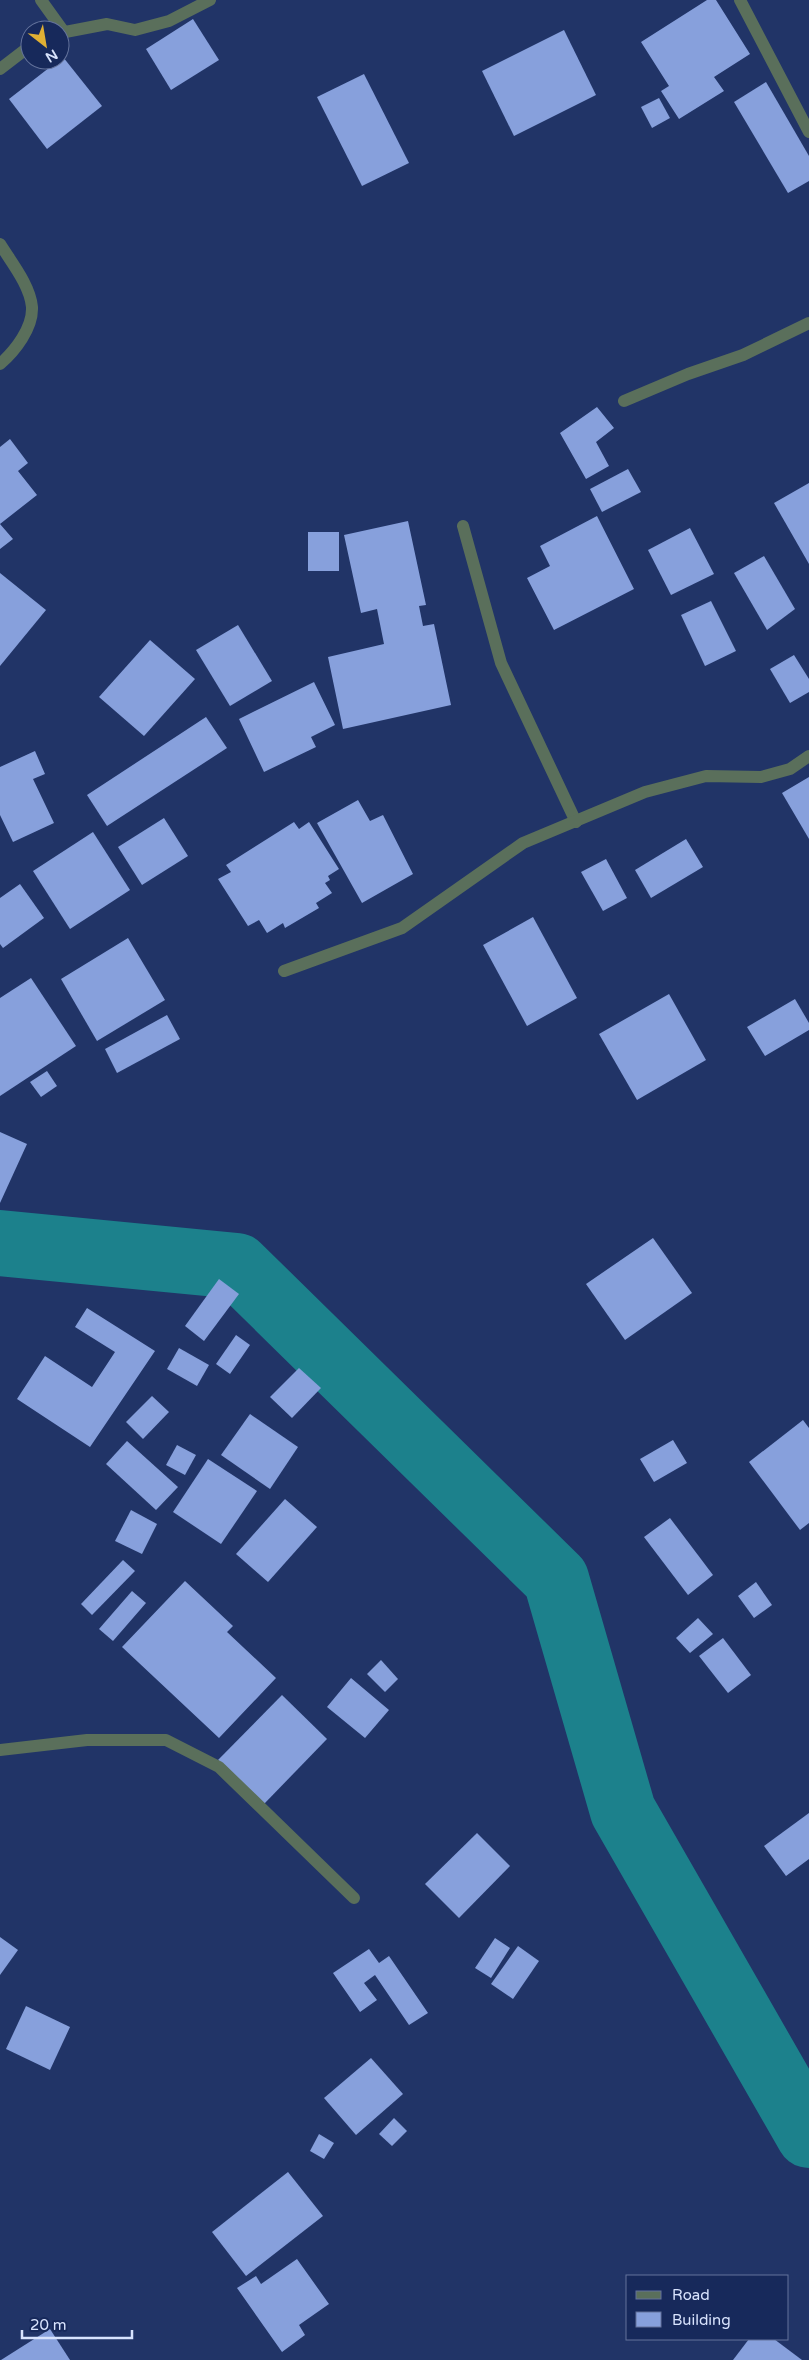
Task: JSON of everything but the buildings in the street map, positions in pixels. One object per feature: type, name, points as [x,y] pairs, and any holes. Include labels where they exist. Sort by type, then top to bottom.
[{"type":"street","points":[[42,0],[54,20]]},
{"type":"street","points":[[70,31],[107,24],[135,30],[169,21],[210,0]]},
{"type":"street","points":[[740,0],[804,110],[809,132]]},
{"type":"street","points":[[0,68],[20,53]]},
{"type":"street","points":[[0,244],[26,288],[32,307],[25,333],[0,364]]},
{"type":"street","points":[[624,401],[688,374],[743,355],[809,322]]},
{"type":"street","points":[[463,526],[501,662],[576,822]]},
{"type":"street","points":[[284,971],[402,928],[523,843],[645,792],[706,776],[761,777],[790,769],[809,756]]},
{"type":"street","points":[[0,1750],[88,1740],[166,1740],[219,1767],[354,1898]]},
{"type":"waterway","points":[[0,1243],[237,1266],[556,1579],[623,1811],[809,2135]]}]
